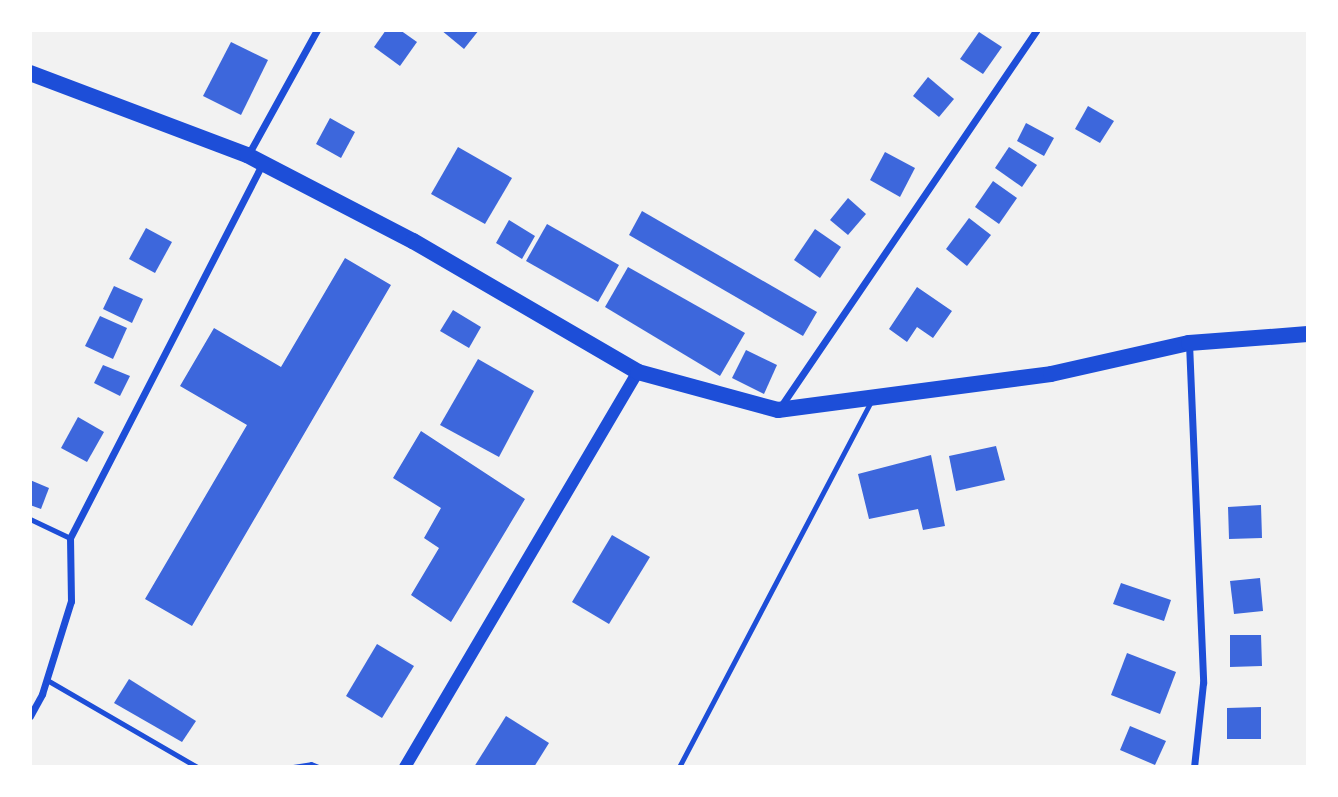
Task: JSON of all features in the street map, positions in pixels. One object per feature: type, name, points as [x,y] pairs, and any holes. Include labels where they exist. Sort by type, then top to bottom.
[{"type":"highway","points":[[30,73],[247,155],[413,242],[638,372],[778,410],[1051,374],[1189,344],[1308,334]]},
{"type":"street","points":[[247,155],[317,30]]},
{"type":"street","points":[[778,410],[1037,30]]},
{"type":"street","points":[[30,716],[47,680],[71,601],[70,538],[262,163]]},
{"type":"street","points":[[1189,344],[1203,683],[1194,767]]},
{"type":"street","points":[[405,767],[638,372]]},
{"type":"lane","points":[[679,767],[873,397]]},
{"type":"lane","points":[[30,519],[70,538]]},
{"type":"lane","points":[[47,680],[197,767]]},
{"type":"lane","points":[[293,767],[311,764],[318,767]]},
{"type":"building","points":[[386,30],[400,30],[417,42],[400,66],[374,47]]},
{"type":"building","points":[[441,30],[479,30],[464,49]]},
{"type":"building","points":[[979,32],[1002,47],[983,74],[960,59]]},
{"type":"building","points":[[231,42],[268,60],[241,115],[203,96]]},
{"type":"building","points":[[928,77],[954,99],[939,117],[913,96]]},
{"type":"building","points":[[1088,106],[1114,121],[1100,143],[1075,129]]},
{"type":"building","points":[[330,118],[355,132],[341,158],[316,144]]},
{"type":"building","points":[[1026,123],[1054,138],[1044,156],[1017,141]]},
{"type":"building","points":[[458,147],[512,178],[485,224],[431,194]]},
{"type":"building","points":[[1009,147],[1037,165],[1022,187],[995,168]]},
{"type":"building","points":[[885,152],[915,168],[900,197],[870,180]]},
{"type":"building","points":[[993,181],[1017,198],[999,224],[975,207]]},
{"type":"building","points":[[848,198],[866,214],[848,235],[830,220]]},
{"type":"building","points":[[642,211],[817,312],[803,336],[629,235]]},
{"type":"building","points":[[969,218],[991,235],[967,266],[946,249]]},
{"type":"building","points":[[509,220],[535,236],[522,259],[496,243]]},
{"type":"building","points":[[547,224],[619,265],[598,302],[526,261]]},
{"type":"building","points":[[146,228],[172,242],[155,273],[129,259]]},
{"type":"building","points":[[815,229],[841,247],[820,278],[794,260]]},
{"type":"building","points":[[345,258],[391,285],[192,626],[145,599],[247,425],[180,386],[214,328],[281,367]]},
{"type":"building","points":[[628,267],[745,333],[720,376],[605,307]]},
{"type":"building","points":[[114,286],[143,299],[132,323],[103,309]]},
{"type":"building","points":[[917,287],[952,311],[933,338],[917,327],[907,342],[889,329]]},
{"type":"building","points":[[453,310],[481,327],[469,348],[440,331]]},
{"type":"building","points":[[100,316],[127,328],[113,359],[85,346]]},
{"type":"building","points":[[746,350],[777,365],[764,394],[732,378]]},
{"type":"building","points":[[478,359],[534,391],[499,457],[440,425]]},
{"type":"building","points":[[103,365],[130,376],[120,396],[94,383]]},
{"type":"building","points":[[78,417],[104,432],[87,462],[61,448]]},
{"type":"building","points":[[421,431],[525,499],[451,622],[411,595],[439,548],[424,538],[441,508],[393,478]]},
{"type":"building","points":[[996,446],[1005,480],[956,491],[949,456]]},
{"type":"building","points":[[931,455],[945,526],[923,530],[918,509],[869,519],[858,474]]},
{"type":"building","points":[[30,480],[49,488],[41,509],[30,505]]},
{"type":"building","points":[[1261,505],[1262,538],[1229,539],[1228,507]]},
{"type":"building","points":[[612,535],[650,557],[609,624],[572,602]]},
{"type":"building","points":[[1260,578],[1263,611],[1234,614],[1230,581]]},
{"type":"building","points":[[1121,583],[1171,600],[1164,621],[1113,604]]},
{"type":"building","points":[[1230,635],[1261,635],[1262,666],[1230,667]]},
{"type":"building","points":[[377,644],[414,666],[382,718],[346,696]]},
{"type":"building","points":[[1127,653],[1176,672],[1160,714],[1111,695]]},
{"type":"building","points":[[129,679],[196,721],[182,742],[114,703]]},
{"type":"building","points":[[1261,707],[1261,739],[1227,739],[1227,708]]},
{"type":"building","points":[[506,716],[549,743],[534,767],[474,767]]},
{"type":"building","points":[[1130,726],[1166,741],[1155,765],[1120,750]]}]
